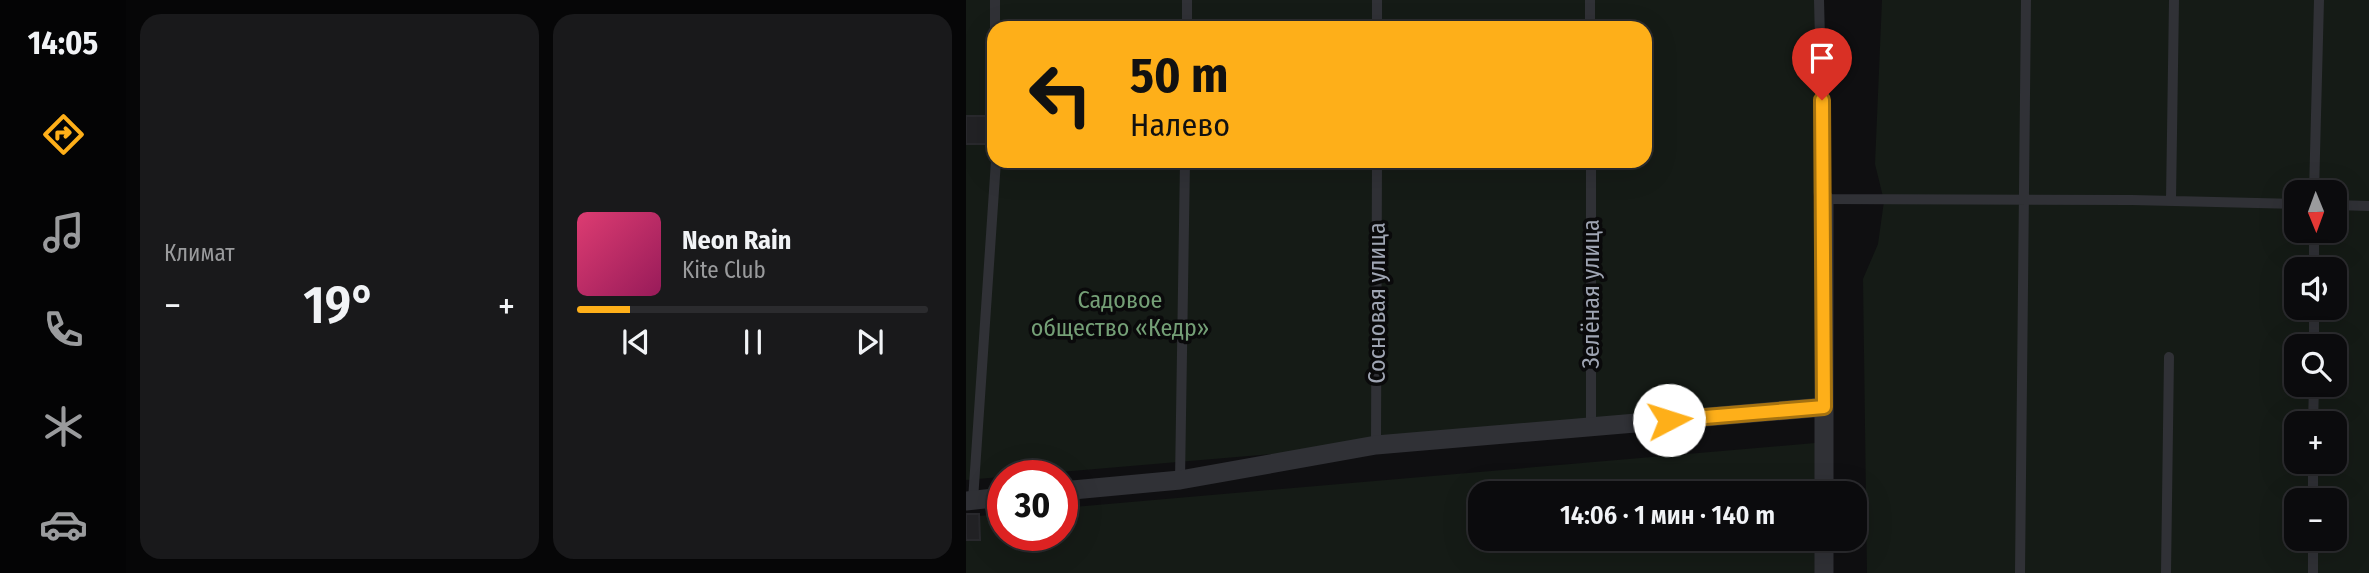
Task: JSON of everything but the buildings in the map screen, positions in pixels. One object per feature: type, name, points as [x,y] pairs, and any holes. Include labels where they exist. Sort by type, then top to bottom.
[{"type":"street","points":[[1824,199],[1824,481]]},
{"type":"street","points":[[1078,490],[1180,480],[1377,445],[1824,407]]},
{"type":"street","points":[[969,500],[987,498]]},
{"type":"street","points":[[1824,551],[1824,573]]},
{"type":"lane","points":[[995,0],[995,21]]},
{"type":"lane","points":[[1187,0],[1187,21]]},
{"type":"lane","points":[[1377,0],[1377,21]]},
{"type":"lane","points":[[1590,0],[1590,21]]},
{"type":"lane","points":[[1819,0],[1824,199],[2284,204]]},
{"type":"lane","points":[[2020,573],[2026,0]]},
{"type":"lane","points":[[2171,201],[2174,0]]},
{"type":"lane","points":[[2314,180],[2319,0]]},
{"type":"lane","points":[[969,500],[995,168]]},
{"type":"lane","points":[[1180,480],[1185,168]]},
{"type":"lane","name":"Сосновая улица","points":[[1377,168],[1377,445]]},
{"type":"lane","name":"Зелёная улица","points":[[1591,168],[1591,426]]},
{"type":"lane","points":[[2347,205],[2369,206]]},
{"type":"lane","points":[[2166,573],[2169,357]]},
{"type":"lane","points":[[2313,551],[2313,573]]},
{"type":"green space","name":"Садовое общество «Кедр»","points":[[966,0],[1819,0],[1819,177],[1813,196],[1824,407],[1078,470],[1078,460],[987,460],[987,478],[966,480]]},
{"type":"green space","points":[[1882,0],[2369,0],[2369,573],[1867,573],[1863,279],[1878,244],[1884,201],[1875,164]]},
{"type":"green space","points":[[1826,442],[1825,481],[1468,481],[1468,551],[1825,551],[1824,573],[966,573],[966,517],[987,515],[987,551],[1078,551],[1078,507]]},
{"type":"route","points":[[1669,420],[1824,407],[1822,100]]}]
